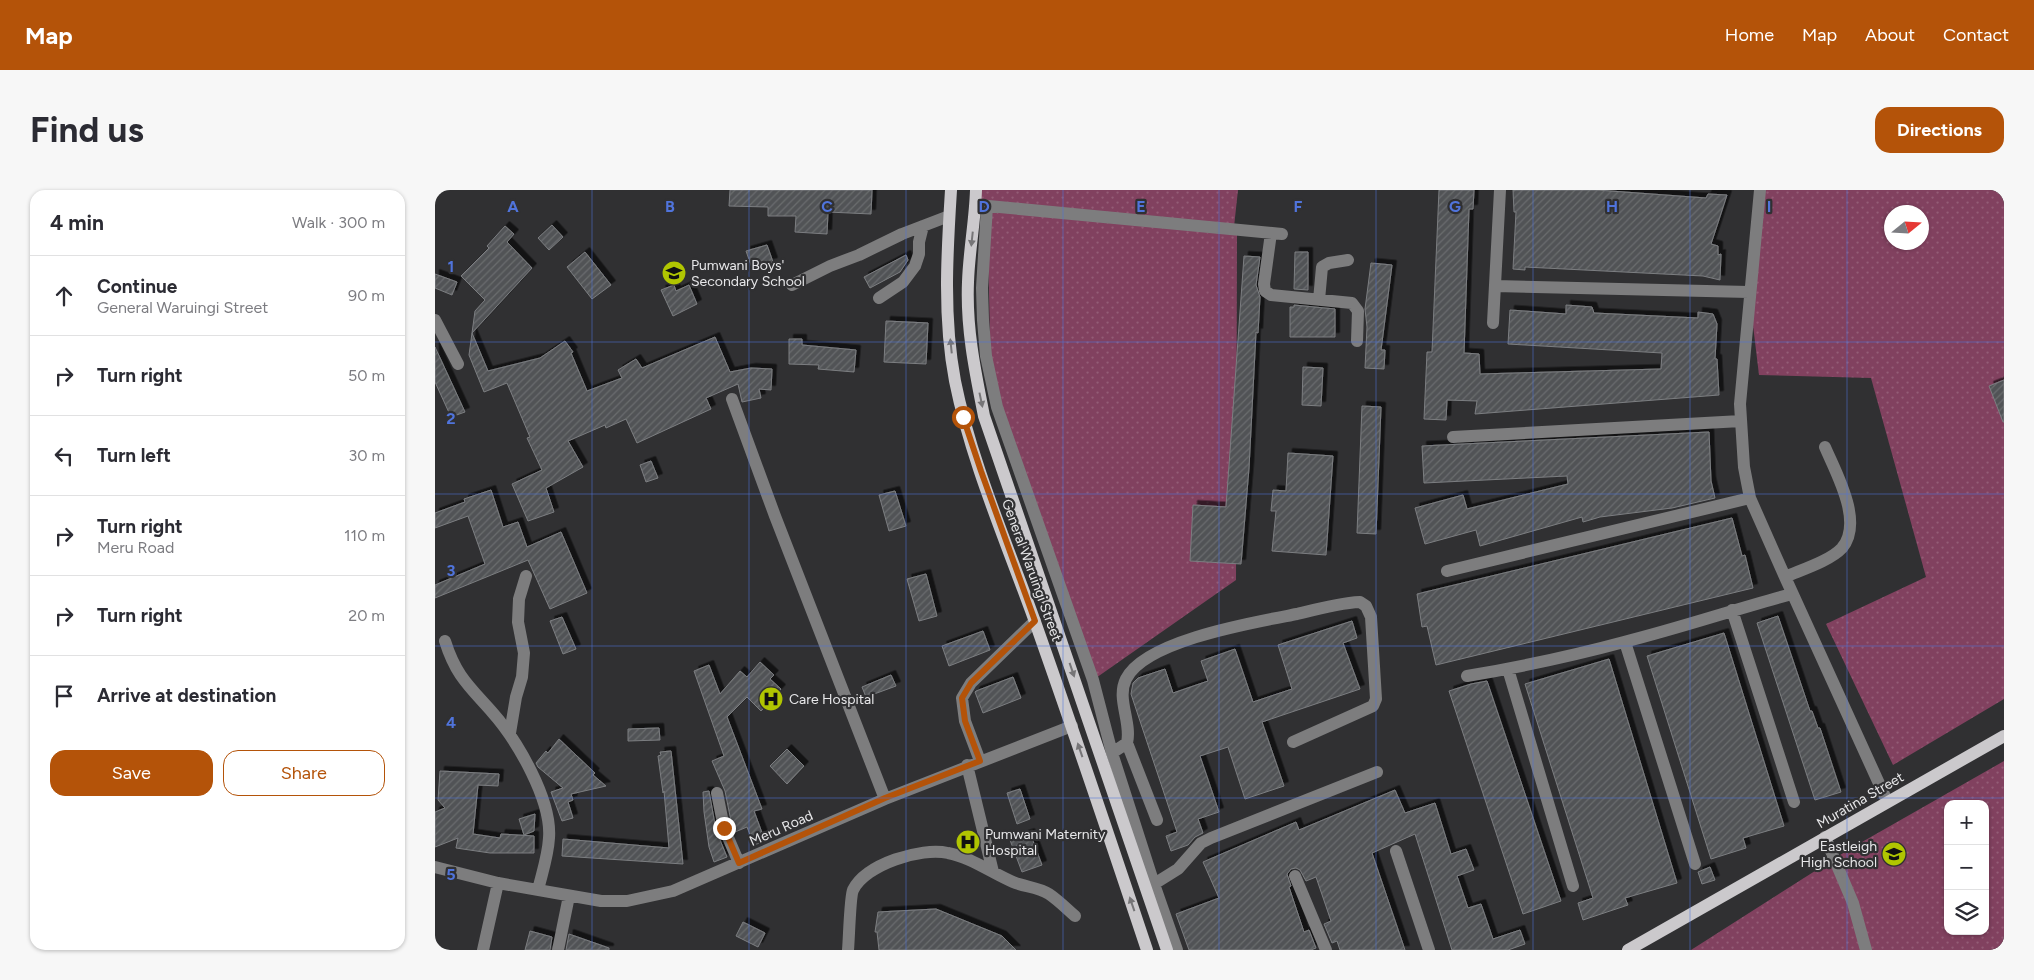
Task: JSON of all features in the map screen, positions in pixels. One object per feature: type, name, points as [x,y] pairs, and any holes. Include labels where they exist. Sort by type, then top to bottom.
[{"type":"main road","name":"General Waruingi Street","points":[[951,190],[947,274],[950,341],[963,417],[1072,726],[1147,950]]},
{"type":"main road","name":"General Waruingi Street","points":[[976,190],[981,205],[967,282],[968,326],[974,367],[985,416],[1167,950]]},
{"type":"main road","name":"Muratina Street","points":[[1628,950],[2004,736]]},
{"type":"street","points":[[1493,322],[1500,190]]},
{"type":"street","points":[[1760,190],[1740,404],[1744,467],[1750,498],[1887,801]]},
{"type":"street","points":[[1177,950],[1113,753],[1093,680],[997,407],[986,356],[983,320],[981,205],[1276,234],[1264,284],[1265,291],[1271,295],[1352,303],[1356,306],[1358,312],[1357,341]]},
{"type":"street","points":[[793,285],[830,266],[949,216]]},
{"type":"street","points":[[879,298],[903,282],[915,266],[919,254],[919,242],[923,226]]},
{"type":"street","points":[[1319,300],[1322,267],[1329,263],[1348,260]]},
{"type":"street","points":[[1495,286],[1749,292]]},
{"type":"street","points":[[435,320],[458,364]]},
{"type":"street","points":[[733,399],[775,516],[885,798]]},
{"type":"street","points":[[1453,437],[1741,421]]},
{"type":"street","points":[[1785,578],[1833,555],[1843,547],[1850,533],[1851,512],[1825,447]]},
{"type":"street","points":[[1447,571],[1750,498]]},
{"type":"street","points":[[509,733],[515,697],[522,677],[525,653],[519,622],[519,599],[526,576]]},
{"type":"street","points":[[1467,676],[1508,669],[1625,642],[1792,594]]},
{"type":"street","points":[[1157,820],[1127,743],[1130,732],[1125,709],[1124,685],[1129,673],[1140,663],[1163,650],[1216,630],[1361,602],[1366,606],[1371,618],[1376,699],[1373,706],[1293,742]]},
{"type":"street","points":[[1733,610],[1794,802]]},
{"type":"street","points":[[980,761],[965,721],[962,698],[971,683],[1035,621]]},
{"type":"street","points":[[445,641],[450,657],[462,680],[509,733],[535,782],[547,814],[549,837],[538,890]]},
{"type":"street","points":[[1625,642],[1695,864]]},
{"type":"street","points":[[1508,669],[1573,886]]},
{"type":"street","name":"Meru Road","points":[[435,867],[498,883],[601,901],[627,901],[653,896],[673,891],[885,798],[1072,726]]},
{"type":"street","points":[[1113,753],[1127,743]]},
{"type":"street","points":[[967,765],[993,872]]},
{"type":"street","points":[[1154,884],[1178,869],[1201,844],[1211,838],[1377,772]]},
{"type":"street","points":[[717,793],[724,828],[739,863]]},
{"type":"street","points":[[1825,837],[1853,902],[1866,950]]},
{"type":"street","points":[[1396,850],[1429,950]]},
{"type":"street","points":[[848,950],[853,890],[873,868],[913,854],[948,852],[1025,887],[1038,889],[1048,894],[1075,916]]},
{"type":"street","points":[[1295,876],[1326,950]]},
{"type":"street","points":[[483,950],[498,883]]},
{"type":"street","points":[[559,950],[569,896]]},
{"type":"shaded area","points":[[976,190],[1238,190],[1234,227],[1237,230],[1236,580],[1093,680],[991,380],[987,206],[975,205]]},
{"type":"shaded area","points":[[1759,190],[2004,190],[2004,699],[1893,765],[1826,624],[1926,577],[1871,378],[1759,375],[1749,292]]},
{"type":"shaded area","name":"Eastleigh High School","points":[[2004,761],[2004,950],[1691,950],[1848,850]]},
{"type":"building","points":[[730,190],[872,190],[871,214],[828,212],[827,234],[795,232],[796,216],[768,216],[768,207],[729,206]]},
{"type":"building","points":[[1439,190],[1474,190],[1473,209],[1469,209],[1464,353],[1479,354],[1480,374],[1661,369],[1662,353],[1508,344],[1510,310],[1566,314],[1566,305],[1592,307],[1594,313],[1698,318],[1698,312],[1713,314],[1717,324],[1715,359],[1717,359],[1719,395],[1475,414],[1477,401],[1447,400],[1446,420],[1424,419],[1427,352],[1432,352]]},
{"type":"building","points":[[1513,190],[1597,190],[1706,198],[1708,194],[1727,195],[1711,244],[1718,246],[1718,255],[1721,254],[1720,280],[1703,276],[1525,267],[1525,270],[1513,269],[1516,212],[1514,212]]},
{"type":"building","points":[[552,225],[563,237],[549,250],[538,238]]},
{"type":"building","points":[[505,226],[514,234],[507,242],[532,268],[472,333],[475,311],[485,300],[461,276],[489,248],[487,246]]},
{"type":"building","points":[[767,245],[773,262],[752,268],[746,251]]},
{"type":"building","points":[[585,252],[611,285],[592,299],[567,267]]},
{"type":"building","points":[[1295,252],[1308,252],[1308,290],[1294,289]]},
{"type":"building","points":[[906,255],[908,260],[900,272],[870,288],[864,277]]},
{"type":"building","points":[[1244,256],[1260,257],[1256,285],[1260,297],[1258,333],[1256,332],[1249,468],[1241,564],[1190,561],[1193,505],[1226,507]]},
{"type":"building","points":[[1371,263],[1392,265],[1381,350],[1385,350],[1384,369],[1365,368],[1367,327],[1365,309]]},
{"type":"building","points":[[435,274],[457,282],[452,295],[435,288]]},
{"type":"building","points":[[674,285],[676,291],[689,285],[697,304],[673,316],[661,290]]},
{"type":"building","points":[[1294,305],[1335,309],[1335,337],[1290,337],[1290,307],[1294,307]]},
{"type":"building","points":[[886,321],[928,323],[926,364],[884,362]]},
{"type":"building","points":[[472,333],[488,371],[540,358],[565,341],[573,352],[571,353],[587,391],[622,378],[618,370],[636,359],[642,368],[715,337],[730,372],[751,368],[772,369],[771,390],[759,389],[761,398],[742,402],[738,384],[706,398],[711,409],[637,443],[626,419],[606,428],[605,425],[568,441],[583,467],[546,488],[554,512],[528,521],[512,484],[542,470],[527,438],[530,437],[507,383],[484,392],[469,355]]},
{"type":"building","points":[[789,339],[802,339],[802,345],[856,350],[854,372],[818,369],[819,365],[789,364]]},
{"type":"building","points":[[435,347],[465,412],[451,417],[435,382]]},
{"type":"building","points":[[1303,367],[1323,368],[1321,406],[1302,405]]},
{"type":"building","points":[[2004,380],[2004,422],[2003,422],[1989,386]]},
{"type":"building","points":[[1362,406],[1381,407],[1376,534],[1357,533]]},
{"type":"building","points":[[1709,432],[1711,481],[1715,498],[1672,508],[1600,517],[1583,522],[1582,517],[1480,546],[1476,530],[1425,544],[1415,508],[1463,495],[1467,509],[1568,484],[1567,476],[1424,483],[1422,446]]},
{"type":"building","points":[[1288,453],[1333,456],[1326,555],[1272,551],[1276,511],[1271,511],[1273,490],[1286,491]]},
{"type":"building","points":[[651,461],[658,478],[646,482],[640,465]]},
{"type":"building","points":[[491,490],[503,527],[518,522],[527,547],[561,532],[587,593],[550,609],[528,560],[435,598],[435,585],[485,564],[468,516],[435,528],[435,513],[465,502],[464,499]]},
{"type":"building","points":[[895,491],[906,526],[889,531],[879,495]]},
{"type":"building","points":[[1732,518],[1742,556],[1745,555],[1753,588],[1436,665],[1427,626],[1422,627],[1417,594]]},
{"type":"building","points":[[926,574],[937,616],[919,621],[907,579]]},
{"type":"building","points":[[1778,616],[1810,711],[1812,711],[1818,728],[1820,728],[1841,792],[1815,800],[1757,623]]},
{"type":"building","points":[[562,617],[576,649],[563,654],[550,621]]},
{"type":"building","points":[[1352,621],[1357,638],[1343,643],[1360,689],[1262,722],[1284,786],[1245,799],[1228,747],[1200,756],[1219,812],[1198,819],[1203,833],[1195,837],[1188,845],[1171,851],[1166,836],[1177,832],[1131,694],[1133,683],[1138,678],[1165,669],[1173,693],[1208,681],[1201,661],[1235,649],[1253,702],[1292,689],[1278,645]]},
{"type":"building","points":[[983,631],[990,650],[949,666],[942,646]]},
{"type":"building","points":[[1724,633],[1784,826],[1743,838],[1746,848],[1711,859],[1647,656]]},
{"type":"building","points":[[1609,659],[1677,883],[1625,898],[1628,905],[1583,920],[1578,903],[1593,898],[1525,684]]},
{"type":"building","points":[[760,662],[774,675],[770,679],[781,689],[761,711],[747,697],[727,717],[762,809],[754,811],[765,841],[754,845],[747,827],[735,832],[732,826],[725,791],[712,761],[724,756],[694,671],[709,665],[720,694],[740,671],[747,677]]},
{"type":"building","points":[[891,675],[896,686],[866,697],[862,687]]},
{"type":"building","points":[[1013,677],[1021,698],[983,713],[975,692]]},
{"type":"building","points":[[1487,681],[1561,901],[1523,914],[1449,691]]},
{"type":"building","points":[[659,728],[660,740],[628,741],[628,729]]},
{"type":"building","points":[[559,739],[606,786],[571,794],[573,800],[568,802],[573,818],[562,821],[551,792],[563,788],[538,767],[536,763],[546,751],[548,753]]},
{"type":"building","points":[[787,749],[804,766],[787,784],[770,766]]},
{"type":"building","points":[[671,751],[683,864],[562,856],[563,839],[669,848],[664,791],[663,793],[658,756],[661,755],[660,752]]},
{"type":"building","points":[[440,771],[499,774],[498,786],[478,785],[473,834],[500,838],[501,834],[534,836],[534,853],[490,853],[456,848],[458,838],[435,847],[435,812],[445,808],[438,800]]},
{"type":"building","points":[[1020,789],[1030,819],[1017,824],[1007,793]]},
{"type":"building","points":[[1395,790],[1405,813],[1435,803],[1451,854],[1466,849],[1474,870],[1457,876],[1468,908],[1481,904],[1493,939],[1520,930],[1525,944],[1508,950],[1452,950],[1415,834],[1372,853],[1405,950],[1340,950],[1337,941],[1332,943],[1324,924],[1331,921],[1316,877],[1306,881],[1300,870],[1296,868],[1291,869],[1287,874],[1291,886],[1289,887],[1304,932],[1309,930],[1316,948],[1311,950],[1189,950],[1176,914],[1219,898],[1203,862],[1296,822],[1299,830]]},
{"type":"building","points":[[709,791],[716,830],[727,857],[714,862],[709,847],[704,812],[703,792]]},
{"type":"building","points":[[535,814],[534,831],[524,835],[519,819]]},
{"type":"building","points":[[1030,833],[1042,865],[1022,872],[1010,840]]},
{"type":"building","points":[[1710,867],[1715,880],[1702,884],[1698,872]]},
{"type":"building","points":[[936,909],[1002,936],[1016,950],[879,950],[877,932],[875,932],[878,912]]},
{"type":"building","points":[[743,922],[765,933],[758,947],[736,936]]},
{"type":"building","points":[[530,931],[552,937],[550,950],[525,950]]},
{"type":"building","points":[[569,934],[609,948],[609,950],[566,950]]},
{"type":"place","name":"Pumwani Boys' Secondary School","points":[[674,273]]},
{"type":"place","name":"Care Hospital","points":[[771,699]]},
{"type":"place","name":"Pumwani Maternity Hospital","points":[[968,842]]},
{"type":"place","name":"Eastleigh High School","points":[[1894,854]]},
{"type":"route","points":[[724,828],[739,863],[885,798],[980,761],[965,721],[962,698],[971,683],[1035,621],[963,417]]}]
